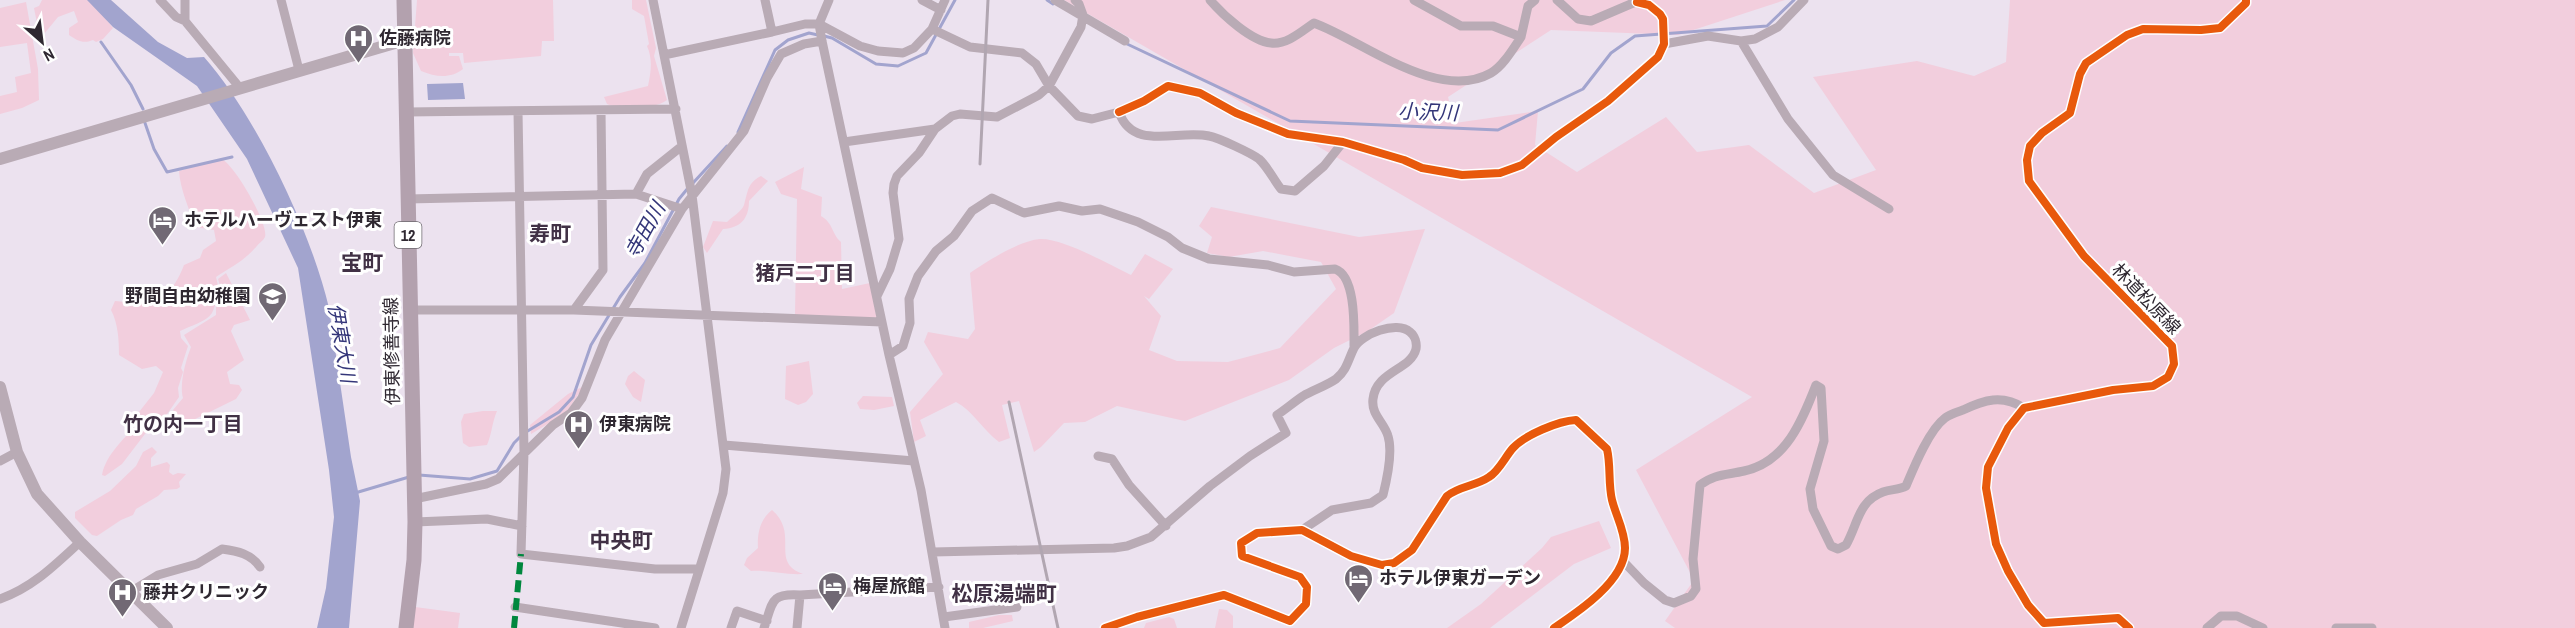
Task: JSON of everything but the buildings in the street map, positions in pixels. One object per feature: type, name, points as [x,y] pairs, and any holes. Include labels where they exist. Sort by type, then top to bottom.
[{"type":"main road","name":"伊東修善寺線","points":[[404,0],[415,522],[414,560],[406,628]]},
{"type":"street","points":[[160,0],[176,17],[184,21],[237,88]]},
{"type":"street","points":[[184,21],[185,0]]},
{"type":"street","points":[[281,0],[298,70]]},
{"type":"street","points":[[653,0],[692,195],[724,445],[723,493],[681,628]]},
{"type":"street","points":[[765,0],[772,32]]},
{"type":"street","points":[[829,0],[819,24],[822,41],[889,356],[914,461],[933,552],[945,628]]},
{"type":"street","points":[[922,0],[941,10]]},
{"type":"street","points":[[664,55],[799,25],[819,24],[860,46],[878,51],[903,53],[914,48],[932,29],[945,0]]},
{"type":"street","points":[[1054,0],[1083,20],[1125,41]]},
{"type":"street","points":[[877,296],[890,268],[898,239],[893,193],[897,176],[919,153],[935,129],[956,115],[990,117],[1004,114],[1039,95],[1049,86],[1083,20],[1079,4],[1075,0]]},
{"type":"street","points":[[1210,0],[1241,30],[1271,43],[1291,39],[1314,23],[1334,30],[1412,72],[1447,80],[1473,80],[1493,72],[1521,37],[1528,6],[1535,0]]},
{"type":"street","points":[[1414,0],[1461,26],[1493,27],[1521,37]]},
{"type":"street","points":[[932,29],[970,47],[1022,53],[1029,57],[1049,86],[1078,116],[1092,119],[1119,111],[1144,101],[1168,86],[1200,93],[1236,113],[1288,134],[1343,142],[1404,160],[1422,168],[1462,175],[1500,173],[1522,165],[1556,137],[1608,101],[1658,57],[1664,44],[1662,31],[1664,25],[1660,14],[1649,5],[1638,1],[1591,21],[1578,19],[1557,0]]},
{"type":"street","points":[[1664,44],[1707,36],[1728,37],[1741,41],[1766,36],[1804,0]]},
{"type":"street","name":"林道松原線","points":[[2024,408],[2113,390],[2153,386],[2168,377],[2174,364],[2172,346],[2084,256],[2029,181],[2027,160],[2030,146],[2042,133],[2070,113],[2080,74],[2086,63],[2127,35],[2143,29],[2220,28],[2232,20],[2246,0]]},
{"type":"street","points":[[0,159],[405,40]]},
{"type":"street","points":[[414,499],[486,484],[498,479],[524,447],[571,413],[582,398],[605,340],[620,312],[681,209],[744,131],[767,78],[781,54],[804,44],[822,41]]},
{"type":"street","points":[[1741,41],[1788,119],[1833,175],[1888,209]]},
{"type":"street","points":[[406,112],[676,109]]},
{"type":"street","points":[[574,310],[603,270],[601,111]]},
{"type":"street","points":[[1119,111],[1121,119],[1133,132],[1152,137],[1208,136],[1259,160],[1281,189],[1295,191],[1324,166],[1343,142]]},
{"type":"street","points":[[518,112],[524,426],[521,554],[655,569],[699,569]]},
{"type":"street","points":[[844,142],[935,129]]},
{"type":"street","points":[[636,194],[647,174],[682,146]]},
{"type":"street","points":[[407,199],[636,194],[681,209]]},
{"type":"street","points":[[889,356],[903,346],[910,323],[909,299],[927,263],[936,250],[954,236],[972,211],[992,198],[1024,213],[1059,206],[1083,211],[1100,209],[1138,222],[1168,237],[1182,248],[1209,259],[1268,265],[1294,272],[1335,269],[1340,271],[1348,283],[1354,315],[1354,346],[1349,365],[1335,379],[1304,396],[1277,415],[1286,433],[1210,486],[1151,537],[1114,548],[933,552]]},
{"type":"street","points":[[410,310],[574,310],[882,322]]},
{"type":"street","points":[[1105,628],[1115,623],[1224,595],[1290,621],[1306,604],[1307,587],[1300,577],[1242,556],[1241,543],[1257,533],[1302,530],[1332,510],[1371,503],[1383,495],[1390,449],[1389,437],[1376,416],[1372,398],[1383,378],[1412,357],[1416,341],[1411,333],[1402,327],[1389,328],[1372,334],[1354,346]]},
{"type":"street","points":[[1623,561],[1644,583],[1665,600],[1674,603],[1691,596],[1696,588],[1693,559],[1700,485],[1709,478],[1746,471],[1775,458],[1789,442],[1816,386],[1821,388],[1824,441],[1810,489],[1813,509],[1830,546],[1838,549],[1846,545],[1860,510],[1868,500],[1886,491],[1899,490],[1906,486],[1919,454],[1944,418],[1984,400],[2002,399],[2024,408],[2008,428],[1988,467],[1986,488],[1996,544],[2008,571],[2035,614],[2044,623],[2118,618],[2129,628]]},
{"type":"street","points":[[0,387],[17,452],[37,494],[80,543],[167,628]]},
{"type":"street","points":[[1302,530],[1361,559],[1382,565],[1394,563],[1412,550],[1439,507],[1455,490],[1489,477],[1515,446],[1537,432],[1564,420],[1576,420],[1607,449],[1611,498],[1625,548],[1623,561],[1600,594],[1564,625],[1554,628]]},
{"type":"street","points":[[724,445],[914,461]]},
{"type":"street","points":[[0,461],[17,452]]},
{"type":"street","points":[[1098,456],[1112,459],[1129,485],[1166,526]]},
{"type":"street","points":[[415,522],[487,519],[522,525]]},
{"type":"street","points":[[0,599],[25,587],[46,573],[80,543]]},
{"type":"street","points":[[130,592],[158,576],[197,564],[222,549],[246,554],[260,567]]},
{"type":"street","points":[[731,628],[737,611],[766,624],[776,597],[781,594],[800,595],[939,587]]},
{"type":"street","points":[[797,628],[800,595]]},
{"type":"street","points":[[516,607],[582,623],[655,628]]},
{"type":"street","points":[[944,617],[1017,607]]},
{"type":"street","points":[[2207,628],[2221,616],[2237,616],[2263,628]]},
{"type":"street","points":[[2336,628],[2372,628]]},
{"type":"shaded area","points":[[42,0],[91,0],[113,28],[103,39],[96,42],[78,40],[69,35],[69,28],[78,22],[74,11],[58,17],[44,34],[39,33],[34,8],[39,6]]},
{"type":"shaded area","points":[[417,0],[553,0],[554,41],[542,41],[541,56],[464,63],[463,53],[449,53],[449,56],[459,56],[463,69],[448,76],[437,76],[421,71],[413,53]]},
{"type":"shaded area","points":[[632,0],[646,0],[656,48],[654,56],[667,100],[654,106],[621,107],[607,104],[604,97],[648,86],[651,61],[644,16],[632,9]]},
{"type":"shaded area","points":[[1064,0],[1785,0],[1678,35],[1551,30],[1448,97],[1455,123],[1538,111],[1535,145],[1577,172],[1666,117],[1697,152],[1749,145],[1814,193],[1876,170],[1813,77],[1917,61],[1974,76],[2006,62],[2010,0],[2575,0],[2575,628],[1675,628],[1665,621],[1694,580],[1636,470],[1752,397]]},
{"type":"shaded area","points":[[26,2],[38,69],[39,100],[0,114],[0,96],[17,92],[15,77],[31,73],[27,43],[0,47],[0,8]]},
{"type":"shaded area","points":[[221,159],[234,171],[249,194],[262,220],[265,237],[247,256],[216,277],[220,294],[212,313],[202,321],[180,331],[181,338],[188,346],[181,368],[183,372],[178,388],[179,397],[165,417],[168,424],[148,430],[122,464],[105,476],[102,475],[112,453],[139,422],[139,412],[154,393],[163,372],[156,366],[142,369],[119,355],[117,326],[111,310],[115,301],[149,301],[166,294],[173,287],[184,265],[200,258],[203,250],[216,241],[214,230],[196,227],[183,192],[179,171]]},
{"type":"shaded area","points":[[804,167],[801,189],[822,197],[821,216],[828,222],[841,242],[842,289],[870,283],[877,319],[795,315],[797,199],[781,194],[775,182]]},
{"type":"shaded area","points":[[761,176],[768,181],[749,201],[746,217],[735,227],[723,229],[707,253],[703,247],[713,221],[727,222],[739,212],[751,185]]},
{"type":"shaded area","points":[[1211,207],[1359,237],[1425,229],[1394,313],[1368,331],[1334,348],[1289,380],[1185,421],[1117,406],[1085,422],[1064,423],[1034,452],[1019,401],[1002,405],[1010,438],[999,442],[968,410],[956,402],[920,420],[926,436],[914,442],[910,412],[943,374],[924,342],[928,332],[968,339],[975,329],[970,273],[1022,243],[1040,239],[1061,243],[1131,275],[1145,254],[1173,269],[1149,299],[1144,296],[1161,316],[1149,350],[1177,361],[1228,362],[1280,348],[1336,289],[1321,262],[1263,251],[1229,257],[1207,253],[1212,237],[1199,226]]},
{"type":"shaded area","points":[[226,273],[250,320],[234,325],[231,331],[244,360],[227,372],[230,384],[239,385],[242,390],[236,399],[185,424],[173,410],[183,398],[182,379],[191,347],[184,335],[216,315],[216,305],[223,295],[218,279]]},
{"type":"shaded area","points":[[809,361],[813,394],[806,402],[798,405],[785,399],[786,366]]},
{"type":"shaded area","points":[[634,371],[645,380],[641,402],[633,397],[625,384],[628,376]]},
{"type":"shaded area","points":[[584,386],[566,413],[531,434],[530,425],[568,394]]},
{"type":"shaded area","points":[[863,396],[892,397],[894,406],[874,410],[860,409],[857,403]]},
{"type":"shaded area","points":[[497,411],[489,441],[487,445],[469,447],[463,443],[461,422],[464,414]]},
{"type":"shaded area","points":[[152,447],[157,452],[151,458],[151,467],[167,462],[170,465],[169,472],[173,475],[186,474],[179,482],[180,487],[164,490],[136,509],[133,515],[97,536],[92,535],[75,518],[75,512],[110,491],[136,466],[143,452]]},
{"type":"shaded area","points":[[772,510],[784,528],[788,562],[793,569],[803,574],[751,571],[744,565],[747,558],[758,548],[760,527]]},
{"type":"shaded area","points":[[1599,521],[1611,548],[1574,564],[1490,628],[1447,628],[1481,604],[1551,537]]},
{"type":"shaded area","points":[[415,607],[460,613],[458,628],[413,628]]},
{"type":"shaded area","points":[[1219,609],[1227,610],[1233,616],[1233,628],[1215,628]]},
{"type":"shaded area","points":[[999,615],[1012,615],[1013,621],[983,628],[969,628],[969,622]]},
{"type":"shaded area","points":[[1169,617],[1174,619],[1177,628],[1144,628],[1146,623]]},
{"type":"water","points":[[87,0],[111,0],[158,42],[187,58],[204,57],[243,110],[262,142],[295,210],[321,278],[329,308],[351,457],[360,501],[349,628],[317,628],[326,588],[334,517],[298,268],[247,159],[197,86],[113,27]]},
{"type":"water","points":[[463,83],[465,99],[428,100],[427,84]]},
{"type":"waterway","name":"寺田川","points":[[824,36],[832,38],[876,64],[898,66],[926,53],[955,0]]},
{"type":"waterway","name":"小沢川","points":[[1047,0],[1053,4]]},
{"type":"waterway","name":"小沢川","points":[[1125,43],[1290,121],[1498,130],[1583,89],[1611,53],[1635,36],[1767,26],[1794,0]]},
{"type":"waterway","name":"寺田川","points":[[738,132],[775,50],[788,40],[809,33],[818,35]]},
{"type":"waterway","points":[[101,42],[131,85],[143,109]]},
{"type":"waterway","points":[[145,123],[154,149],[167,172],[232,157]]},
{"type":"waterway","name":"寺田川","points":[[693,183],[727,146]]},
{"type":"waterway","name":"寺田川","points":[[526,432],[559,412],[573,397],[591,345],[620,297],[645,263],[679,199],[688,188]]},
{"type":"waterway","name":"寺田川","points":[[419,475],[470,479],[497,471],[514,443],[521,436]]},
{"type":"waterway","name":"寺田川","points":[[355,493],[409,477]]},
{"type":"railway","points":[[980,164],[988,0]]},
{"type":"railway","points":[[1009,402],[1058,628]]},
{"type":"marked path","points":[[514,628],[521,554]]},
{"type":"cycle path","points":[[2129,628],[2118,618],[2044,623],[2028,605],[2008,571],[1996,544],[1986,488],[1988,467],[2008,428],[2024,408],[2113,390],[2153,386],[2168,377],[2174,364],[2172,346],[2084,256],[2029,181],[2027,160],[2030,146],[2042,133],[2070,113],[2080,74],[2086,63],[2127,35],[2143,29],[2220,28],[2246,3],[2246,0]]},
{"type":"cycle path","points":[[1119,112],[1144,101],[1168,86],[1200,93],[1236,113],[1288,134],[1343,142],[1404,160],[1422,168],[1462,175],[1500,173],[1522,165],[1556,137],[1608,101],[1658,57],[1664,44],[1663,19],[1649,5],[1637,2]]},
{"type":"cycle path","points":[[1105,628],[1137,617],[1224,595],[1290,621],[1306,604],[1307,587],[1300,577],[1242,556],[1241,543],[1257,533],[1302,530],[1351,556],[1382,565],[1394,563],[1412,550],[1447,496],[1493,474],[1513,448],[1525,438],[1551,426],[1576,420],[1607,449],[1611,494],[1624,536],[1625,548],[1623,560],[1609,584],[1587,604],[1554,628]]},
{"type":"place","name":"佐藤病院","points":[[358,64]]},
{"type":"place","name":"ホテルハーヴェスト伊東","points":[[163,246]]},
{"type":"place","name":"野間自由幼稚園","points":[[272,322]]},
{"type":"place","name":"伊東病院","points":[[578,450]]},
{"type":"place","name":"ホテル伊東ガーデン","points":[[1358,604]]},
{"type":"place","name":"梅屋旅館","points":[[832,612]]},
{"type":"place","name":"藤井クリニック","points":[[122,618]]},
{"type":"district","name":"寿町","points":[[550,234]]},
{"type":"district","name":"宝町","points":[[362,263]]},
{"type":"district","name":"猪戸二丁目","points":[[805,273]]},
{"type":"district","name":"竹の内一丁目","points":[[183,424]]},
{"type":"district","name":"中央町","points":[[621,541]]},
{"type":"district","name":"松原湯端町","points":[[1004,594]]},
{"type":"water label","name":"伊東大川","points":[[342,343]]}]
